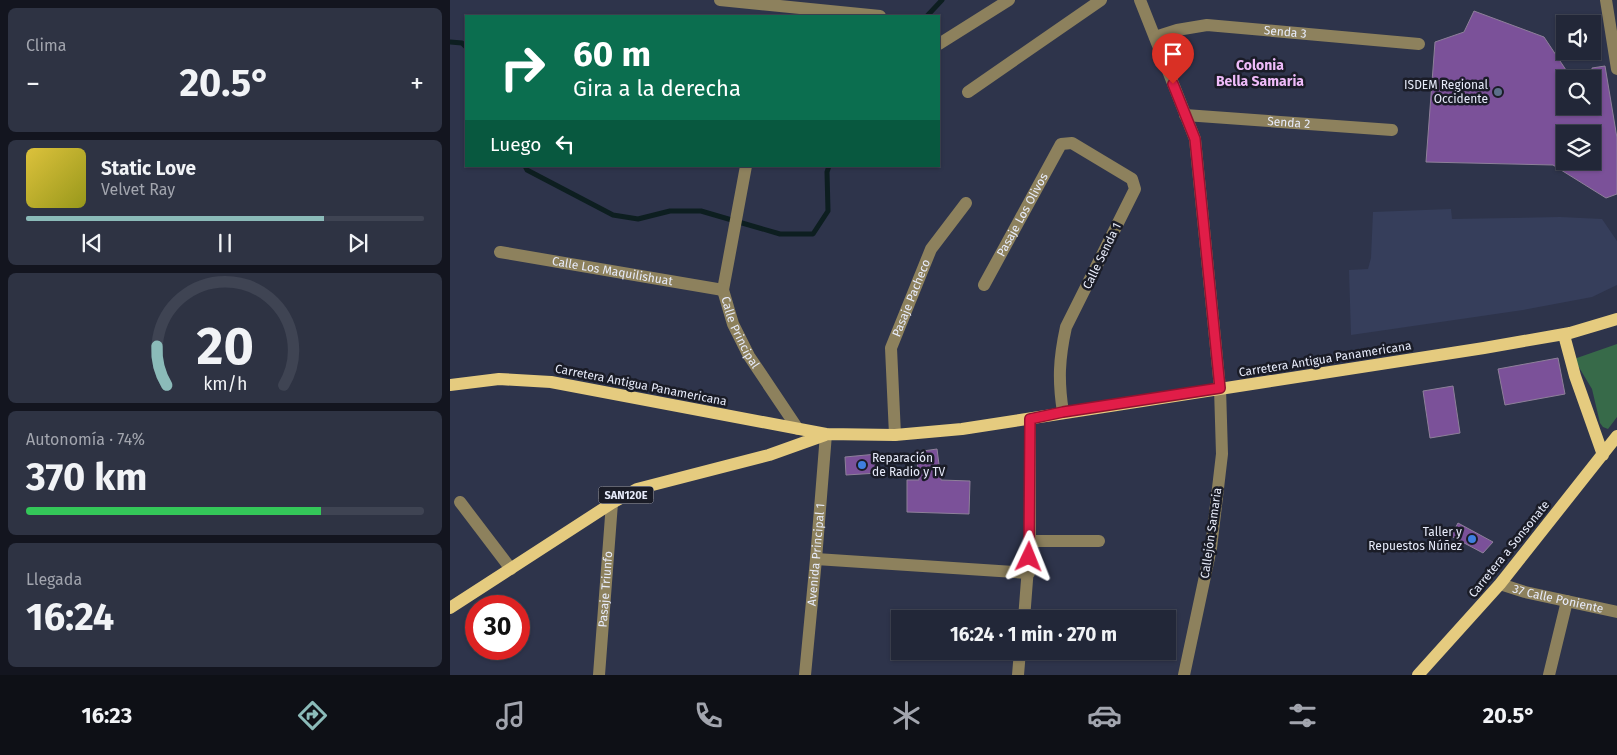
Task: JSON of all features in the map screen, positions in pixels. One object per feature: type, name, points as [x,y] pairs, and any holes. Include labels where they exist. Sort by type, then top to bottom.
[{"type":"main road","name":"Carretera Antigua Panamericana","points":[[450,386],[499,379],[551,382],[826,434],[895,435],[962,429],[1030,419],[1063,412],[1564,335],[1617,319]]},
{"type":"main road","points":[[1564,335],[1575,376],[1603,455]]},
{"type":"main road","name":"Carretera Antigua Panamericana","points":[[450,608],[612,503],[637,489],[769,455],[826,434]]},
{"type":"main road","name":"Carretera a Sonsonate","points":[[1418,675],[1500,584],[1617,436]]},
{"type":"street","points":[[720,0],[772,7],[868,15]]},
{"type":"street","points":[[940,43],[1009,0]]},
{"type":"street","points":[[968,92],[1102,0]]},
{"type":"street","name":"Callejón Samaria","points":[[1140,0],[1195,139],[1220,388],[1222,454],[1211,548],[1184,675]]},
{"type":"street","points":[[1606,0],[1613,19],[1617,69]]},
{"type":"street","name":"Senda 3","points":[[1155,37],[1177,30],[1207,25],[1419,44]]},
{"type":"street","name":"Senda 2","points":[[1185,115],[1392,130]]},
{"type":"street","name":"Calle Senda 1","points":[[1061,144],[1072,143],[1132,179],[1135,189],[1066,327],[1061,351],[1059,386],[1063,412]]},
{"type":"street","name":"Pasaje Los Olivos","points":[[984,286],[1061,144]]},
{"type":"street","name":"Calle Principal","points":[[746,167],[724,290],[733,324],[749,356],[798,429]]},
{"type":"street","name":"Pasaje Pacheco","points":[[895,435],[891,348],[930,249],[966,203]]},
{"type":"street","name":"Calle Los Maquilishuat","points":[[500,252],[724,290]]},
{"type":"street","points":[[1025,610],[1030,541],[1030,419]]},
{"type":"street","name":"Avenida Principal 1","points":[[805,675],[826,434]]},
{"type":"street","points":[[460,502],[510,569]]},
{"type":"street","name":"Pasaje Triunfo","points":[[599,675],[612,503]]},
{"type":"street","points":[[1030,541],[1099,541]]},
{"type":"street","points":[[816,559],[1028,573]]},
{"type":"street","name":"37 Calle Poniente","points":[[1500,584],[1525,592],[1617,612]]},
{"type":"street","points":[[1549,675],[1567,601]]},
{"type":"street","points":[[1018,675],[1019,660]]},
{"type":"shaded area","points":[[1451,209],[1452,219],[1560,217],[1602,219],[1617,241],[1617,285],[1592,297],[1523,310],[1351,335],[1349,270],[1368,269],[1371,258],[1373,212]]},
{"type":"green space","points":[[1617,344],[1617,417],[1608,429],[1600,423],[1592,389],[1574,359]]},
{"type":"building","name":"ISDEM Regional Occidente","points":[[1474,11],[1544,37],[1556,55],[1556,60],[1559,60],[1566,70],[1556,70],[1556,115],[1601,115],[1601,70],[1592,70],[1592,68],[1605,66],[1617,138],[1617,194],[1606,198],[1561,170],[1601,170],[1601,125],[1556,125],[1556,167],[1553,165],[1426,162],[1435,42],[1464,32]]},
{"type":"building","points":[[1558,358],[1565,394],[1505,405],[1498,369]]},
{"type":"building","points":[[1453,386],[1460,433],[1430,438],[1423,391]]},
{"type":"building","points":[[937,449],[941,480],[970,481],[969,514],[907,512],[907,480],[919,480],[916,452]]},
{"type":"building","name":"Reparación de Radio y TV","points":[[877,454],[878,473],[846,475],[845,457]]},
{"type":"building","name":"Taller y Repuestos Núñez","points":[[1458,523],[1493,542],[1483,553],[1451,536]]},
{"type":"waterway","points":[[928,15],[942,0]]},
{"type":"waterway","points":[[450,42],[462,43],[465,46]]},
{"type":"waterway","points":[[526,167],[527,170],[613,215],[638,219],[670,211],[701,211],[780,234],[813,234],[828,211],[827,172],[829,167]]},
{"type":"place","name":"ISDEM Regional Occidente","points":[[1498,92]]},
{"type":"place","name":"Reparación de Radio y TV","points":[[862,465]]},
{"type":"place","name":"Taller y Repuestos Núñez","points":[[1472,539]]},
{"type":"district","name":"Colonia Bella Samaria","points":[[1260,74]]},
{"type":"route","points":[[1029,557],[1030,419],[1063,412],[1220,388],[1195,139],[1173,84]]}]
